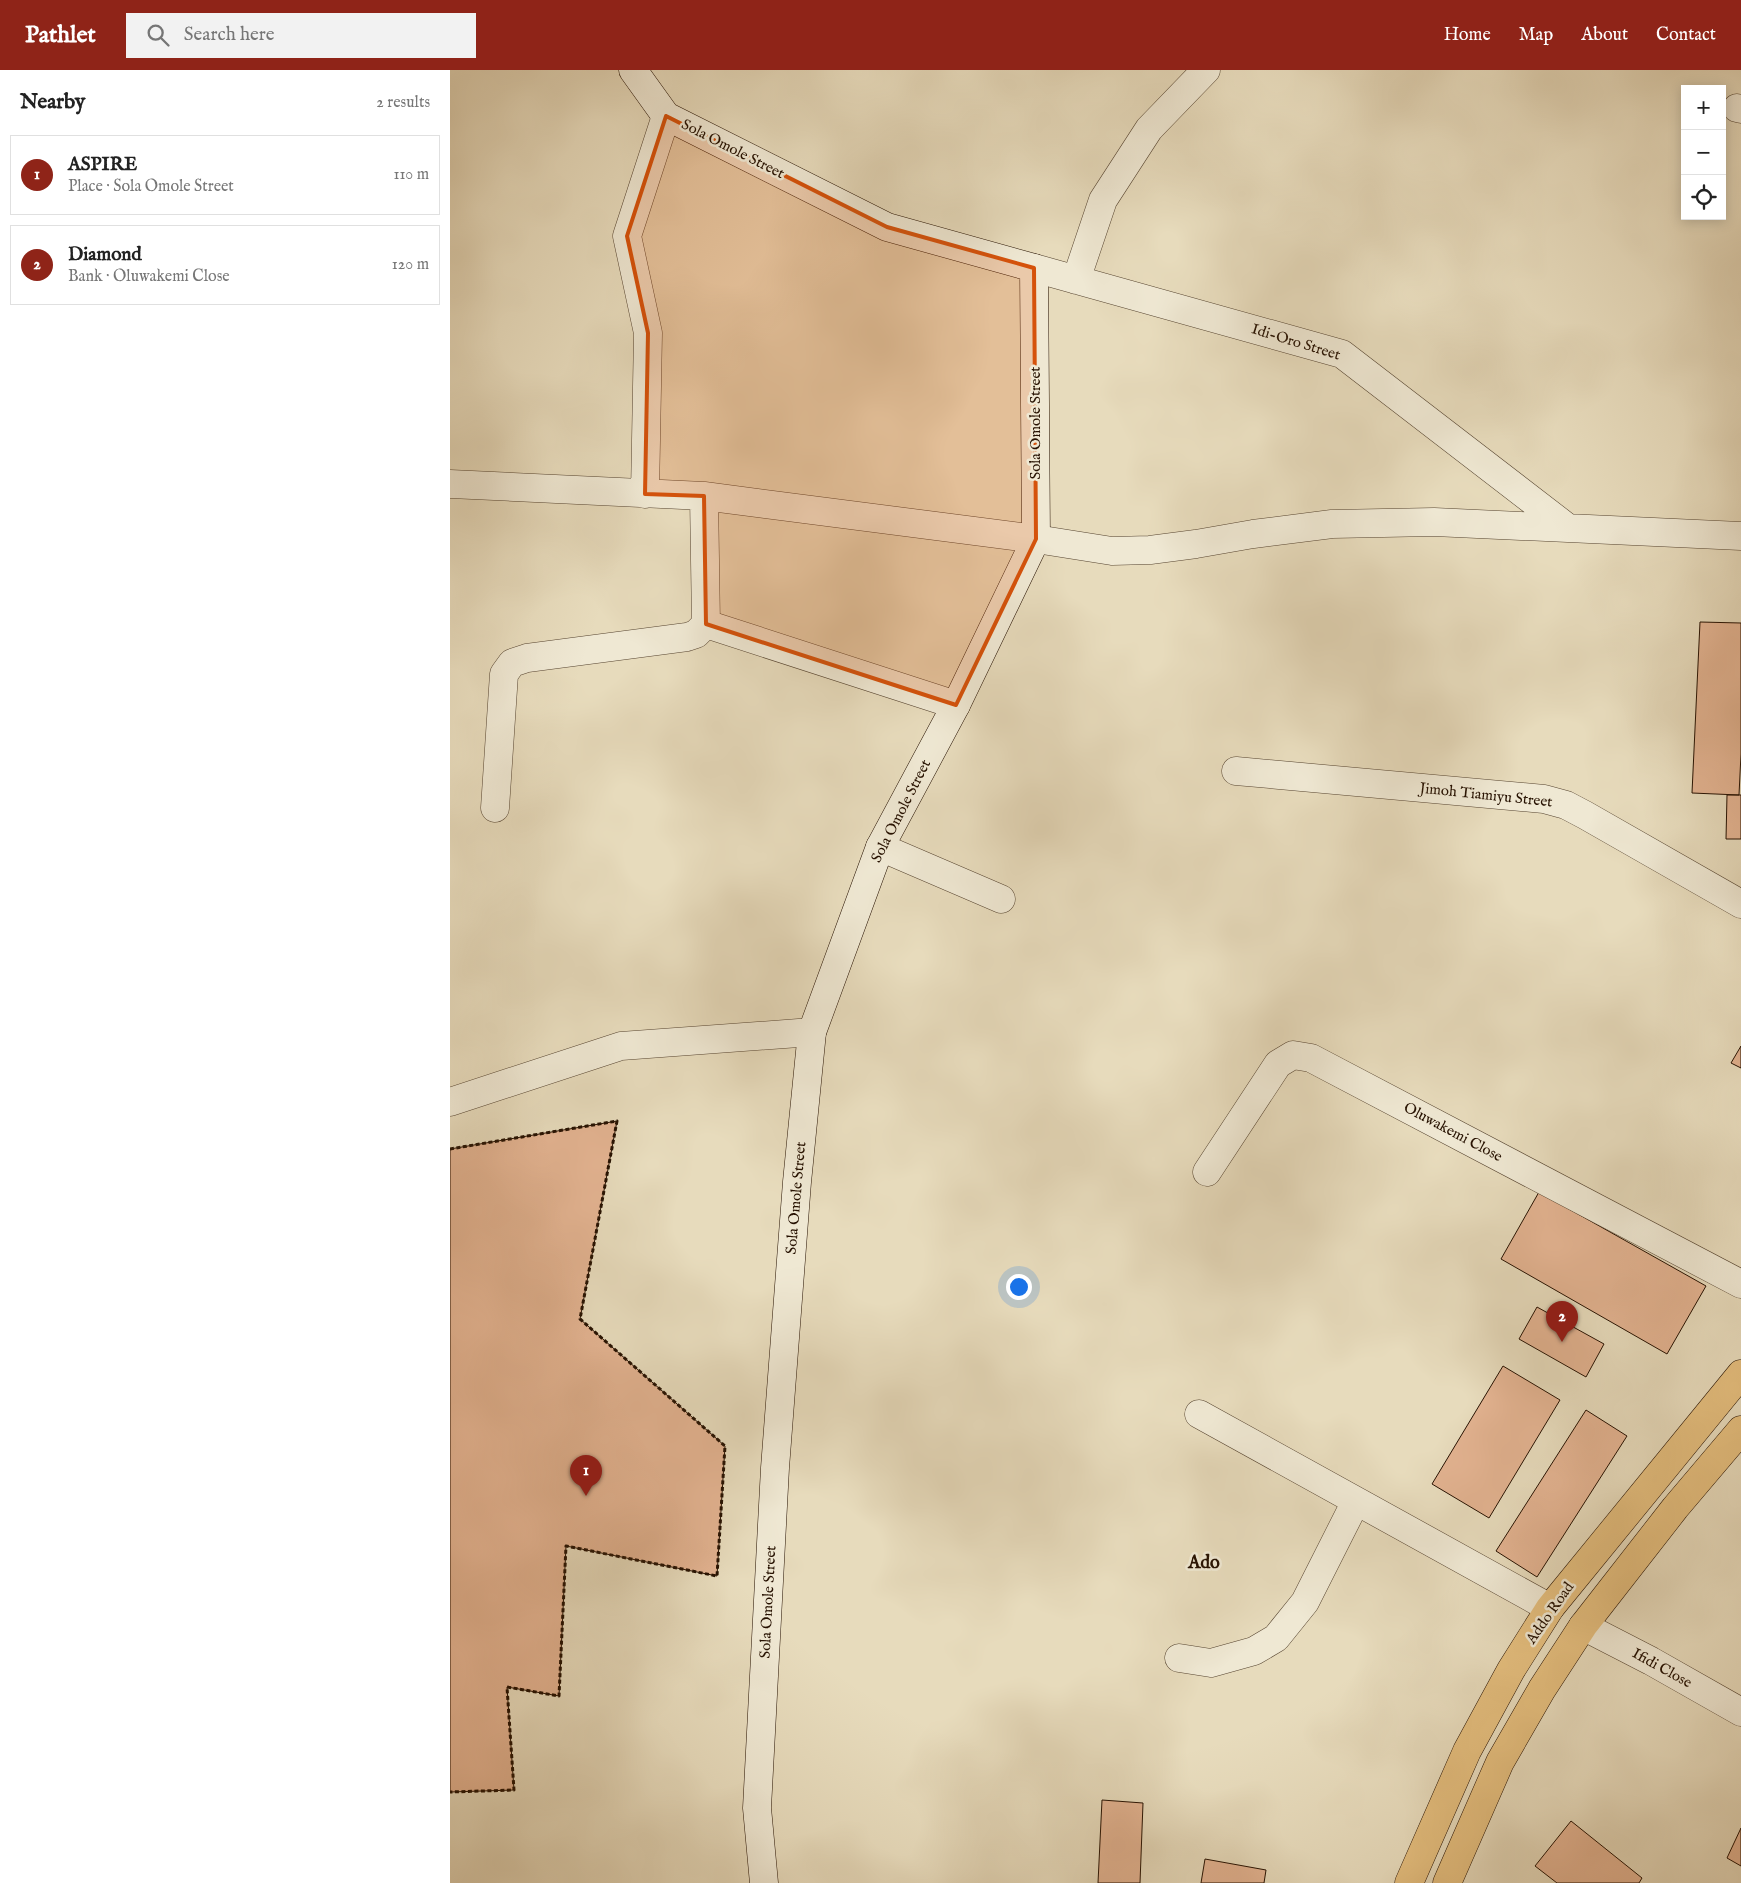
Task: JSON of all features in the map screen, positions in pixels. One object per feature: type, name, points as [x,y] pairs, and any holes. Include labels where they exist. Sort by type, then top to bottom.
[{"type":"main road","name":"Addo Road","points":[[1409,1883],[1467,1751],[1511,1670],[1550,1608],[1741,1374]]},
{"type":"main road","points":[[1447,1883],[1500,1762],[1542,1689],[1583,1626],[1675,1508],[1741,1430]]},
{"type":"street","name":"Sola Omole Street","points":[[633,70],[666,116],[887,227],[1034,268],[1036,539],[956,705],[880,847],[812,1032],[797,1182],[775,1468],[757,1808],[764,1883]]},
{"type":"street","points":[[1076,280],[1103,200],[1149,129],[1206,70]]},
{"type":"street","points":[[645,494],[648,333],[627,236],[666,116]]},
{"type":"street","name":"Idi-Oro Street","points":[[1034,268],[1342,354],[1568,528]]},
{"type":"street","points":[[450,484],[704,496],[1036,539],[1112,551],[1150,550],[1332,524],[1434,522],[1741,536]]},
{"type":"street","points":[[496,808],[504,674],[512,663],[527,658],[687,637],[696,634],[706,624],[704,496]]},
{"type":"street","points":[[706,624],[956,705]]},
{"type":"street","name":"Jimoh Tiamiyu Street","points":[[1236,771],[1544,799],[1585,815],[1741,904]]},
{"type":"street","points":[[880,847],[1001,899]]},
{"type":"street","points":[[450,1102],[621,1046],[812,1032]]},
{"type":"street","name":"Oluwakemi Close","points":[[1207,1172],[1278,1064],[1293,1055],[1311,1058],[1741,1284]]},
{"type":"street","points":[[1199,1414],[1550,1608]]},
{"type":"street","points":[[1179,1658],[1211,1664],[1254,1651],[1276,1638],[1305,1602],[1356,1501]]},
{"type":"street","name":"Ifidi Close","points":[[1583,1626],[1741,1712]]},
{"type":"path","points":[[450,1149],[616,1122],[580,1319],[725,1446],[717,1576],[566,1546],[559,1696],[507,1686],[514,1790],[450,1792]]},
{"type":"highlighted area","points":[[666,116],[887,227],[1034,268],[1036,539],[956,705],[706,624],[704,496],[645,494],[648,333],[627,236]]},
{"type":"building","points":[[1700,622],[1741,623],[1741,754],[1739,795],[1692,793]]},
{"type":"building","points":[[1727,795],[1741,795],[1741,839],[1726,839]]},
{"type":"building","points":[[1741,1046],[1741,1068],[1731,1063]]},
{"type":"building","points":[[617,1121],[580,1319],[725,1446],[717,1576],[566,1546],[559,1696],[507,1687],[514,1790],[450,1792],[450,1149]]},
{"type":"building","points":[[1539,1192],[1706,1286],[1667,1354],[1501,1259]]},
{"type":"building","points":[[1537,1307],[1604,1344],[1586,1377],[1519,1339]]},
{"type":"building","points":[[1503,1366],[1560,1400],[1489,1518],[1432,1484]]},
{"type":"building","points":[[1586,1410],[1627,1436],[1537,1577],[1496,1551]]},
{"type":"building","points":[[1102,1800],[1143,1803],[1140,1883],[1098,1883]]},
{"type":"building","points":[[1571,1821],[1642,1878],[1639,1883],[1557,1883],[1535,1866]]},
{"type":"building","points":[[1741,1828],[1741,1866],[1727,1858]]},
{"type":"building","points":[[1205,1859],[1266,1870],[1264,1883],[1201,1883]]},
{"type":"place","name":"Diamond","points":[[1562,1342]]},
{"type":"place","name":"ASPIRE","points":[[586,1496]]},
{"type":"district","name":"Ado","points":[[1204,1563]]}]
